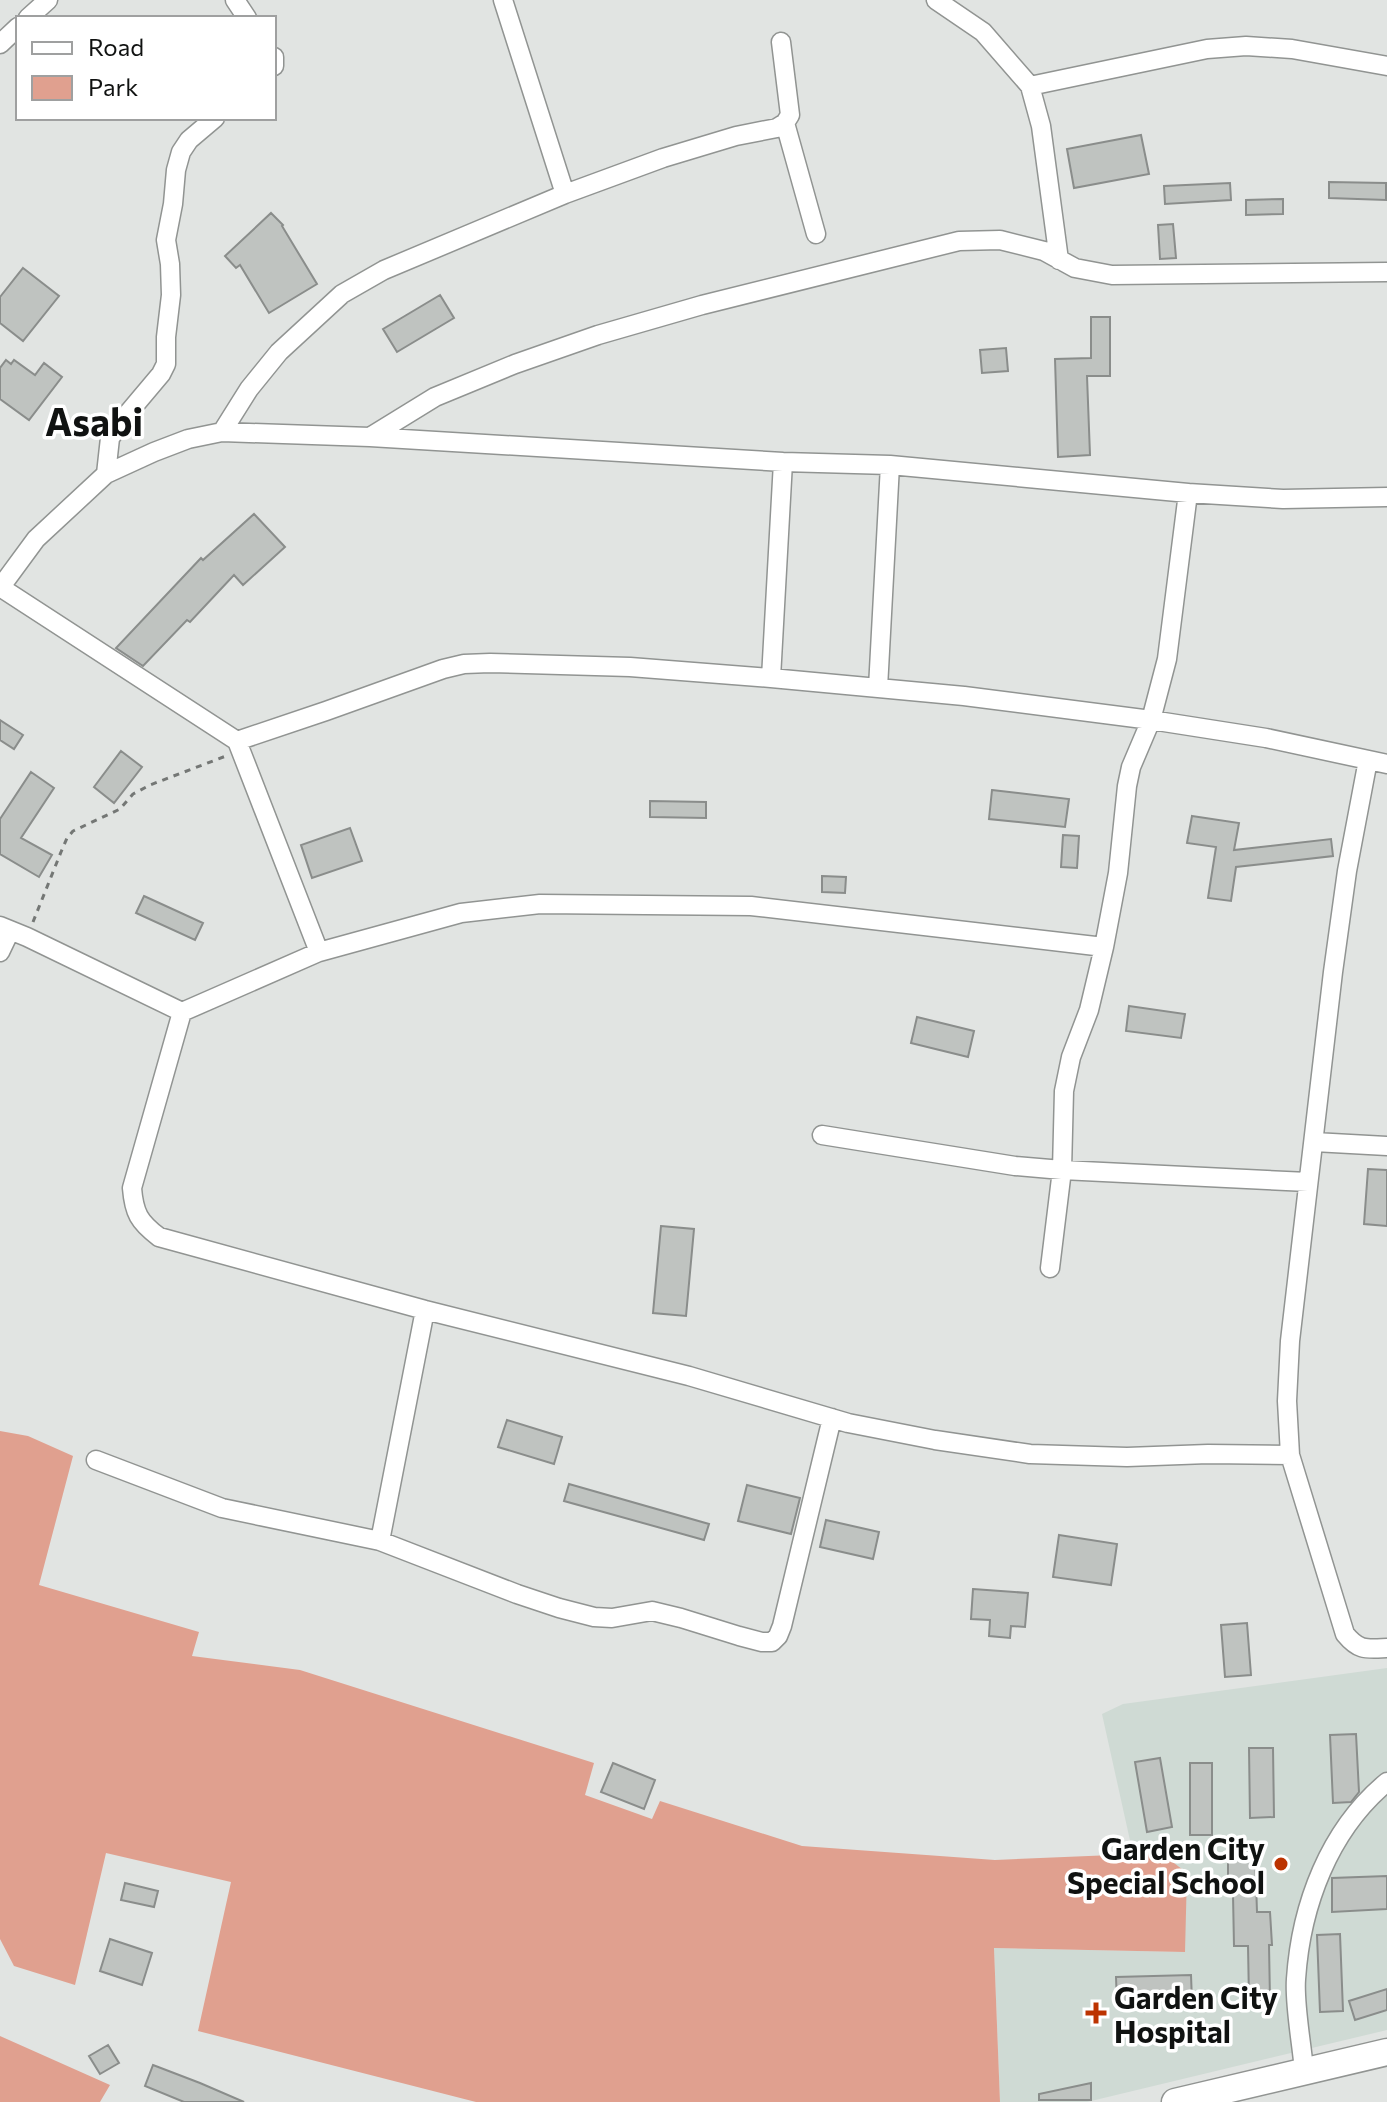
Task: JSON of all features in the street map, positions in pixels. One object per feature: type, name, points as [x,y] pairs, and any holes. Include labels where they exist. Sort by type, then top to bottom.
[{"type":"street","points":[[30,16],[48,0]]},
{"type":"street","points":[[503,0],[565,194]]},
{"type":"street","points":[[936,0],[983,32],[1030,86],[1041,126],[1059,260]]},
{"type":"street","points":[[0,44],[16,29]]},
{"type":"street","points":[[222,432],[249,389],[279,352],[342,294],[384,270],[565,194],[663,158],[736,136],[777,128],[785,123],[790,115],[781,42]]},
{"type":"street","points":[[1030,86],[1207,49],[1246,46],[1292,49],[1387,66]]},
{"type":"street","points":[[106,474],[110,438],[166,364],[171,295],[166,240],[176,170],[181,152],[189,140],[213,120]]},
{"type":"street","points":[[785,123],[816,234]]},
{"type":"street","points":[[370,437],[435,397],[503,368],[598,335],[702,305],[959,241],[1000,240],[1044,251],[1075,268],[1112,275],[1387,272]]},
{"type":"street","points":[[319,952],[238,746],[0,588],[36,539],[106,474],[154,452],[188,439],[222,432],[370,437],[783,462],[890,465],[1283,499],[1387,497]]},
{"type":"street","points":[[771,678],[783,462]]},
{"type":"street","points":[[878,688],[890,465]]},
{"type":"street","points":[[1050,1268],[1062,1170],[1064,1091],[1071,1057],[1089,1010],[1104,947],[1118,873],[1131,767],[1151,720],[1167,659],[1188,493]]},
{"type":"street","points":[[238,746],[443,669],[490,663],[630,667],[964,696],[1266,738],[1378,762],[1347,871],[1308,1182],[1290,1341],[1287,1401],[1290,1455],[1345,1634],[1354,1645],[1371,1649],[1387,1648]]},
{"type":"street","points":[[0,952],[13,931],[182,1012],[319,952],[461,913],[540,904],[751,906],[1104,947]]},
{"type":"street","points":[[182,1012],[132,1188],[136,1214],[159,1237],[425,1310],[689,1376],[832,1418],[935,1440],[1030,1454],[1127,1457],[1290,1455]]},
{"type":"street","points":[[822,1135],[1015,1166],[1308,1182]]},
{"type":"street","points":[[1314,1142],[1387,1146]]},
{"type":"street","points":[[380,1541],[425,1310]]},
{"type":"street","points":[[96,1460],[222,1508],[380,1541],[517,1594],[594,1617],[612,1618],[652,1611],[762,1642],[772,1642],[782,1626],[832,1418]]},
{"type":"street","points":[[1304,2071],[1296,1982],[1301,1934],[1315,1885],[1335,1840],[1359,1809],[1387,1782]]},
{"type":"street","points":[[1175,2102],[1387,2052]]},
{"type":"path","points":[[13,931],[73,831],[120,809],[133,794],[150,785],[179,775],[238,746]]},
{"type":"shaded area","name":"Garden City Special School","points":[[1387,1668],[1387,2030],[1087,2102],[1000,2102],[994,1948],[1185,1952],[1161,1853],[1133,1854],[1102,1714],[1123,1704]]},
{"type":"green space","points":[[0,1431],[28,1436],[73,1456],[39,1585],[199,1632],[192,1656],[300,1670],[594,1763],[585,1795],[652,1819],[660,1801],[802,1846],[995,1860],[1161,1853],[1187,1873],[1185,1952],[994,1948],[1000,2102],[476,2102],[198,2031],[231,1882],[106,1853],[75,1985],[14,1966],[0,1939]]},
{"type":"green space","points":[[0,2036],[110,2085],[100,2102],[0,2102]]},
{"type":"building","points":[[1141,135],[1149,174],[1074,188],[1067,149]]},
{"type":"building","points":[[1329,182],[1386,183],[1386,200],[1329,198]]},
{"type":"building","points":[[1230,183],[1231,200],[1165,204],[1164,186]]},
{"type":"building","points":[[1283,199],[1283,214],[1246,215],[1246,200]]},
{"type":"building","points":[[271,213],[283,225],[317,284],[269,313],[240,265],[236,268],[225,256]]},
{"type":"building","points":[[1173,224],[1176,258],[1160,259],[1158,225]]},
{"type":"building","points":[[23,268],[59,296],[23,341],[0,323],[0,297]]},
{"type":"building","points":[[440,295],[454,318],[397,352],[383,329]]},
{"type":"building","points":[[1091,317],[1110,317],[1110,376],[1087,376],[1090,455],[1058,457],[1055,359],[1091,358]]},
{"type":"building","points":[[1006,348],[1008,371],[982,373],[980,350]]},
{"type":"building","points":[[6,360],[11,364],[14,360],[35,375],[44,363],[62,377],[29,420],[0,399],[0,368]]},
{"type":"building","points":[[254,514],[285,547],[243,585],[234,575],[143,666],[116,648],[201,558],[203,560]]},
{"type":"building","points":[[0,720],[23,735],[14,749],[0,740]]},
{"type":"building","points":[[121,751],[142,767],[114,803],[94,787]]},
{"type":"building","points":[[31,772],[54,788],[21,838],[52,855],[39,877],[0,854],[0,819]]},
{"type":"building","points":[[992,790],[1069,799],[1065,827],[989,819]]},
{"type":"building","points":[[650,801],[706,802],[706,818],[650,817]]},
{"type":"building","points":[[1192,816],[1239,823],[1234,850],[1331,839],[1333,856],[1236,867],[1231,901],[1208,898],[1216,847],[1187,843]]},
{"type":"building","points":[[350,828],[362,861],[312,878],[301,845]]},
{"type":"building","points":[[1063,835],[1079,836],[1077,868],[1061,867]]},
{"type":"building","points":[[822,876],[846,877],[845,893],[822,892]]},
{"type":"building","points":[[144,896],[203,923],[195,940],[136,913]]},
{"type":"building","points":[[1129,1006],[1185,1014],[1181,1038],[1126,1031]]},
{"type":"building","points":[[917,1017],[974,1031],[968,1057],[911,1043]]},
{"type":"building","points":[[1368,1169],[1387,1170],[1387,1226],[1364,1224]]},
{"type":"building","points":[[661,1226],[694,1229],[686,1316],[653,1313]]},
{"type":"building","points":[[507,1420],[562,1437],[554,1464],[498,1447]]},
{"type":"building","points":[[569,1484],[709,1524],[704,1540],[564,1501]]},
{"type":"building","points":[[747,1485],[800,1498],[791,1534],[738,1521]]},
{"type":"building","points":[[826,1520],[879,1532],[873,1559],[820,1547]]},
{"type":"building","points":[[1059,1535],[1117,1544],[1111,1585],[1053,1577]]},
{"type":"building","points":[[973,1589],[1028,1593],[1025,1627],[1011,1626],[1010,1638],[989,1636],[990,1620],[971,1619]]},
{"type":"building","points":[[1247,1623],[1251,1675],[1225,1677],[1221,1625]]},
{"type":"building","points":[[1356,1734],[1359,1792],[1351,1802],[1333,1803],[1330,1735]]},
{"type":"building","points":[[1249,1748],[1273,1748],[1274,1817],[1250,1818]]},
{"type":"building","points":[[1160,1758],[1172,1827],[1147,1832],[1135,1762]]},
{"type":"building","points":[[613,1763],[655,1780],[644,1809],[601,1792]]},
{"type":"building","points":[[1190,1763],[1212,1763],[1212,1835],[1190,1835]]},
{"type":"building","points":[[1255,1852],[1257,1912],[1270,1912],[1270,2000],[1249,2000],[1248,1946],[1234,1946],[1233,1895],[1228,1895],[1228,1853]]},
{"type":"building","points":[[1387,1876],[1387,1909],[1332,1912],[1332,1878]]},
{"type":"building","points":[[125,1883],[158,1891],[154,1907],[121,1900]]},
{"type":"building","points":[[1340,1934],[1343,2011],[1320,2012],[1317,1935]]},
{"type":"building","points":[[110,1939],[152,1953],[142,1985],[100,1971]]},
{"type":"building","points":[[1191,1975],[1192,2001],[1117,2004],[1116,1977]]},
{"type":"building","points":[[1387,1989],[1387,2010],[1355,2020],[1349,2001]]},
{"type":"building","points":[[108,2045],[119,2063],[100,2074],[89,2056]]},
{"type":"building","points":[[153,2065],[244,2102],[184,2102],[145,2086]]},
{"type":"building","points":[[1091,2083],[1091,2100],[1039,2100],[1039,2094]]},
{"type":"place","name":"Garden City Special School","points":[[1281,1864]]},
{"type":"place","name":"Garden City Hospital","points":[[1096,2013]]},
{"type":"district","name":"Asabi","points":[[94,420]]}]
